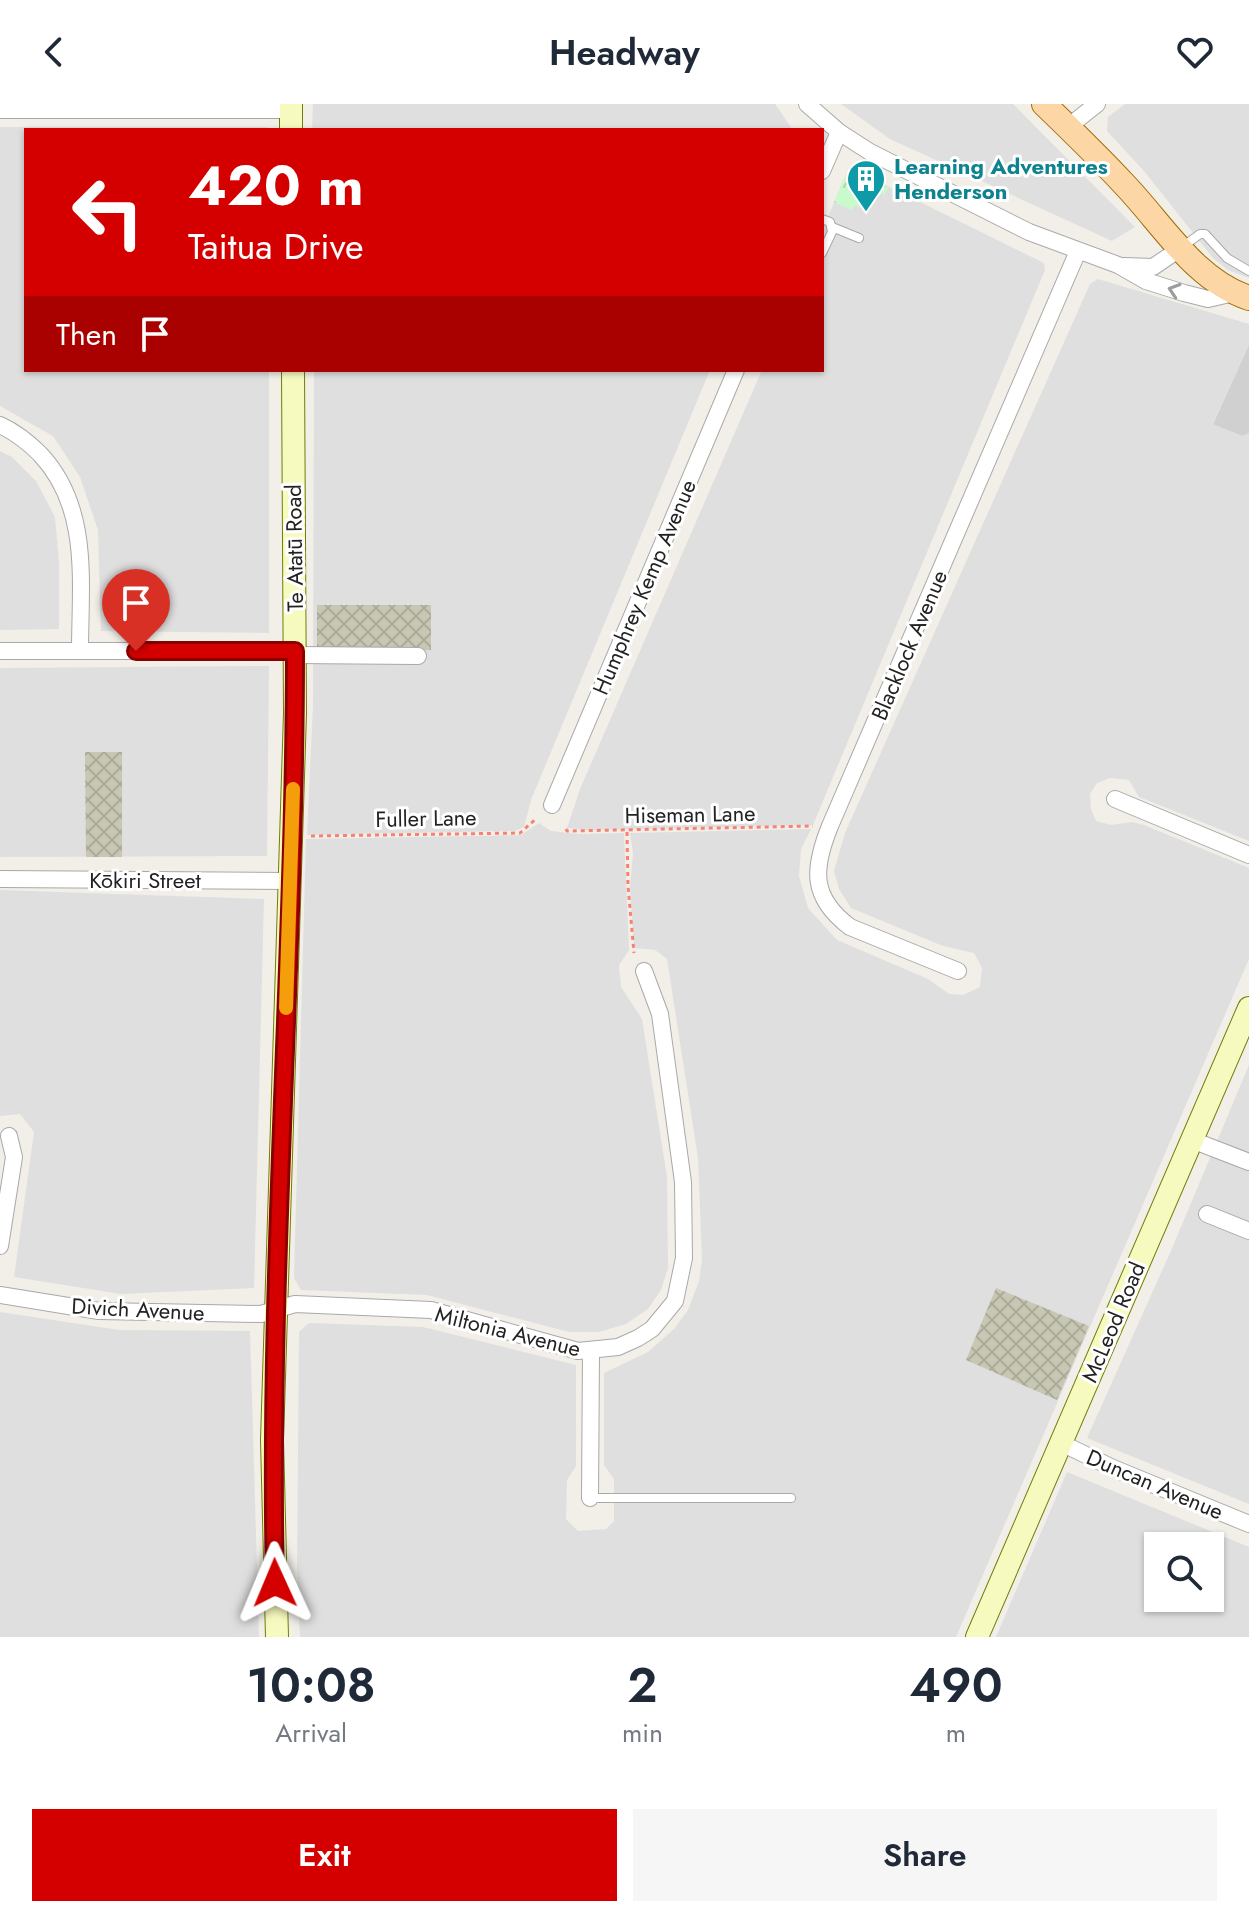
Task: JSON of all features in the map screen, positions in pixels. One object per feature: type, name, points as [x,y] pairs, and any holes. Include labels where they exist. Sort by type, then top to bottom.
[{"type":"main road","points":[[1044,104],[1125,184],[1215,282],[1245,295]]},
{"type":"main road","name":"Te Atatū Road","points":[[277,1637],[272,1440],[295,653],[293,372]]},
{"type":"main road","name":"McLeod Road","points":[[977,1637],[1249,1008]]},
{"type":"street","points":[[807,104],[839,132],[891,163],[1029,232],[1118,265],[1146,281],[1184,293],[1208,299],[1245,295]]},
{"type":"street","points":[[1068,127],[1097,104]]},
{"type":"street","points":[[0,110],[291,115]]},
{"type":"street","points":[[824,166],[839,132]]},
{"type":"street","points":[[1118,265],[1153,267],[1181,248]]},
{"type":"street","name":"Blacklock Avenue","points":[[958,971],[850,927],[837,918],[821,890],[817,862],[1078,251]]},
{"type":"street","name":"Humphrey Kemp Avenue","points":[[552,805],[735,372]]},
{"type":"street","points":[[0,425],[23,438],[50,465],[69,500],[79,542],[80,651]]},
{"type":"street","points":[[0,651],[418,656]]},
{"type":"street","points":[[1115,799],[1249,855]]},
{"type":"street","name":"Kōkiri Street","points":[[0,879],[290,881]]},
{"type":"street","name":"Miltonia Avenue","points":[[276,1309],[295,1304],[431,1310],[567,1348],[591,1351],[618,1347],[652,1329],[675,1301],[684,1258],[683,1182],[660,1014],[644,971]]},
{"type":"street","points":[[0,1246],[14,1157],[9,1136]]},
{"type":"street","points":[[1192,1140],[1249,1162]]},
{"type":"street","points":[[1207,1214],[1249,1231]]},
{"type":"street","name":"Divich Avenue","points":[[0,1295],[99,1311],[261,1314],[276,1309]]},
{"type":"street","points":[[590,1498],[591,1351]]},
{"type":"street","name":"Duncan Avenue","points":[[1061,1443],[1249,1524]]},
{"type":"lane","points":[[824,220],[832,227],[824,250]]},
{"type":"lane","points":[[832,227],[859,238]]},
{"type":"lane","points":[[1181,248],[1200,234],[1205,234],[1227,258],[1249,271]]},
{"type":"lane","points":[[590,1498],[791,1498]]},
{"type":"path","name":"Fuller Lane","points":[[311,836],[520,833],[537,818]]},
{"type":"path","name":"Hiseman Lane","points":[[566,829],[627,832],[816,826]]},
{"type":"path","points":[[627,832],[634,953]]},
{"type":"shaded area","points":[[313,104],[775,104],[792,128],[312,128]]},
{"type":"shaded area","points":[[841,104],[1013,104],[1135,227],[1112,241],[890,139]]},
{"type":"shaded area","points":[[1125,104],[1249,104],[1249,278],[1228,270],[1213,258],[1144,171],[1107,131],[1108,117]]},
{"type":"shaded area","points":[[0,127],[268,127],[24,128],[24,372],[269,372],[269,633],[101,631],[98,530],[80,477],[53,436],[0,406]]},
{"type":"shaded area","points":[[857,171],[1044,263],[1045,270],[813,825],[567,828],[580,789],[761,372],[824,372],[824,226],[846,174]]},
{"type":"shaded area","points":[[1098,279],[1249,324],[1249,345],[1213,423],[1241,436],[1249,433],[1249,841],[1139,797],[1129,780],[1110,778],[1097,783],[1090,794],[1096,821],[1111,825],[1132,822],[1144,825],[1249,868],[1249,959],[956,1637],[300,1637],[297,1573],[299,1332],[309,1323],[423,1327],[576,1365],[576,1466],[567,1480],[566,1519],[578,1531],[606,1529],[614,1521],[614,1479],[604,1465],[604,1373],[648,1352],[674,1329],[688,1310],[699,1281],[702,1259],[698,1158],[667,959],[655,950],[634,948],[630,833],[811,829],[801,849],[799,876],[808,908],[837,940],[928,979],[949,994],[963,995],[980,987],[982,968],[974,953],[943,946],[851,908],[839,889],[834,871],[845,833],[1090,284]]},
{"type":"shaded area","points":[[1249,345],[1249,433],[1242,436],[1213,424]]},
{"type":"shaded area","points":[[314,372],[709,372],[531,800],[524,827],[515,831],[307,835],[313,705]]},
{"type":"shaded area","points":[[0,451],[12,457],[36,481],[55,517],[59,629],[0,630]]},
{"type":"shaded area","points":[[317,605],[431,605],[431,650],[317,651]]},
{"type":"shaded area","points":[[269,666],[267,856],[0,857],[0,668]]},
{"type":"shaded area","points":[[85,752],[122,752],[122,857],[86,857]]},
{"type":"shaded area","points":[[539,823],[551,831],[624,833],[629,950],[619,965],[621,987],[642,1019],[667,1177],[668,1268],[661,1290],[648,1309],[626,1324],[599,1332],[569,1332],[427,1295],[301,1290],[294,1278],[306,839],[521,835]]},
{"type":"shaded area","points":[[0,890],[264,899],[254,1288],[121,1294],[14,1277],[34,1132],[20,1114],[0,1116]]},
{"type":"shaded area","points":[[1249,1065],[1249,1504],[1087,1438],[1170,1253]]},
{"type":"shaded area","points":[[996,1288],[1089,1326],[1057,1400],[966,1360]]},
{"type":"shaded area","points":[[0,1312],[119,1330],[250,1331],[259,1637],[0,1637]]},
{"type":"shaded area","points":[[1067,1472],[1213,1532],[1144,1532],[1144,1612],[1224,1612],[1224,1537],[1249,1547],[1249,1637],[996,1637]]},
{"type":"green space","points":[[857,171],[889,187],[884,195],[870,189],[861,208],[855,205],[852,210],[834,202],[846,174]]},
{"type":"slow traffic","points":[[286,1008],[293,789]]},
{"type":"place","name":"Learning Adventures Henderson","points":[[866,213]]},
{"type":"route","points":[[136,651],[295,651],[292,844],[272,1440],[275,1583]]}]
